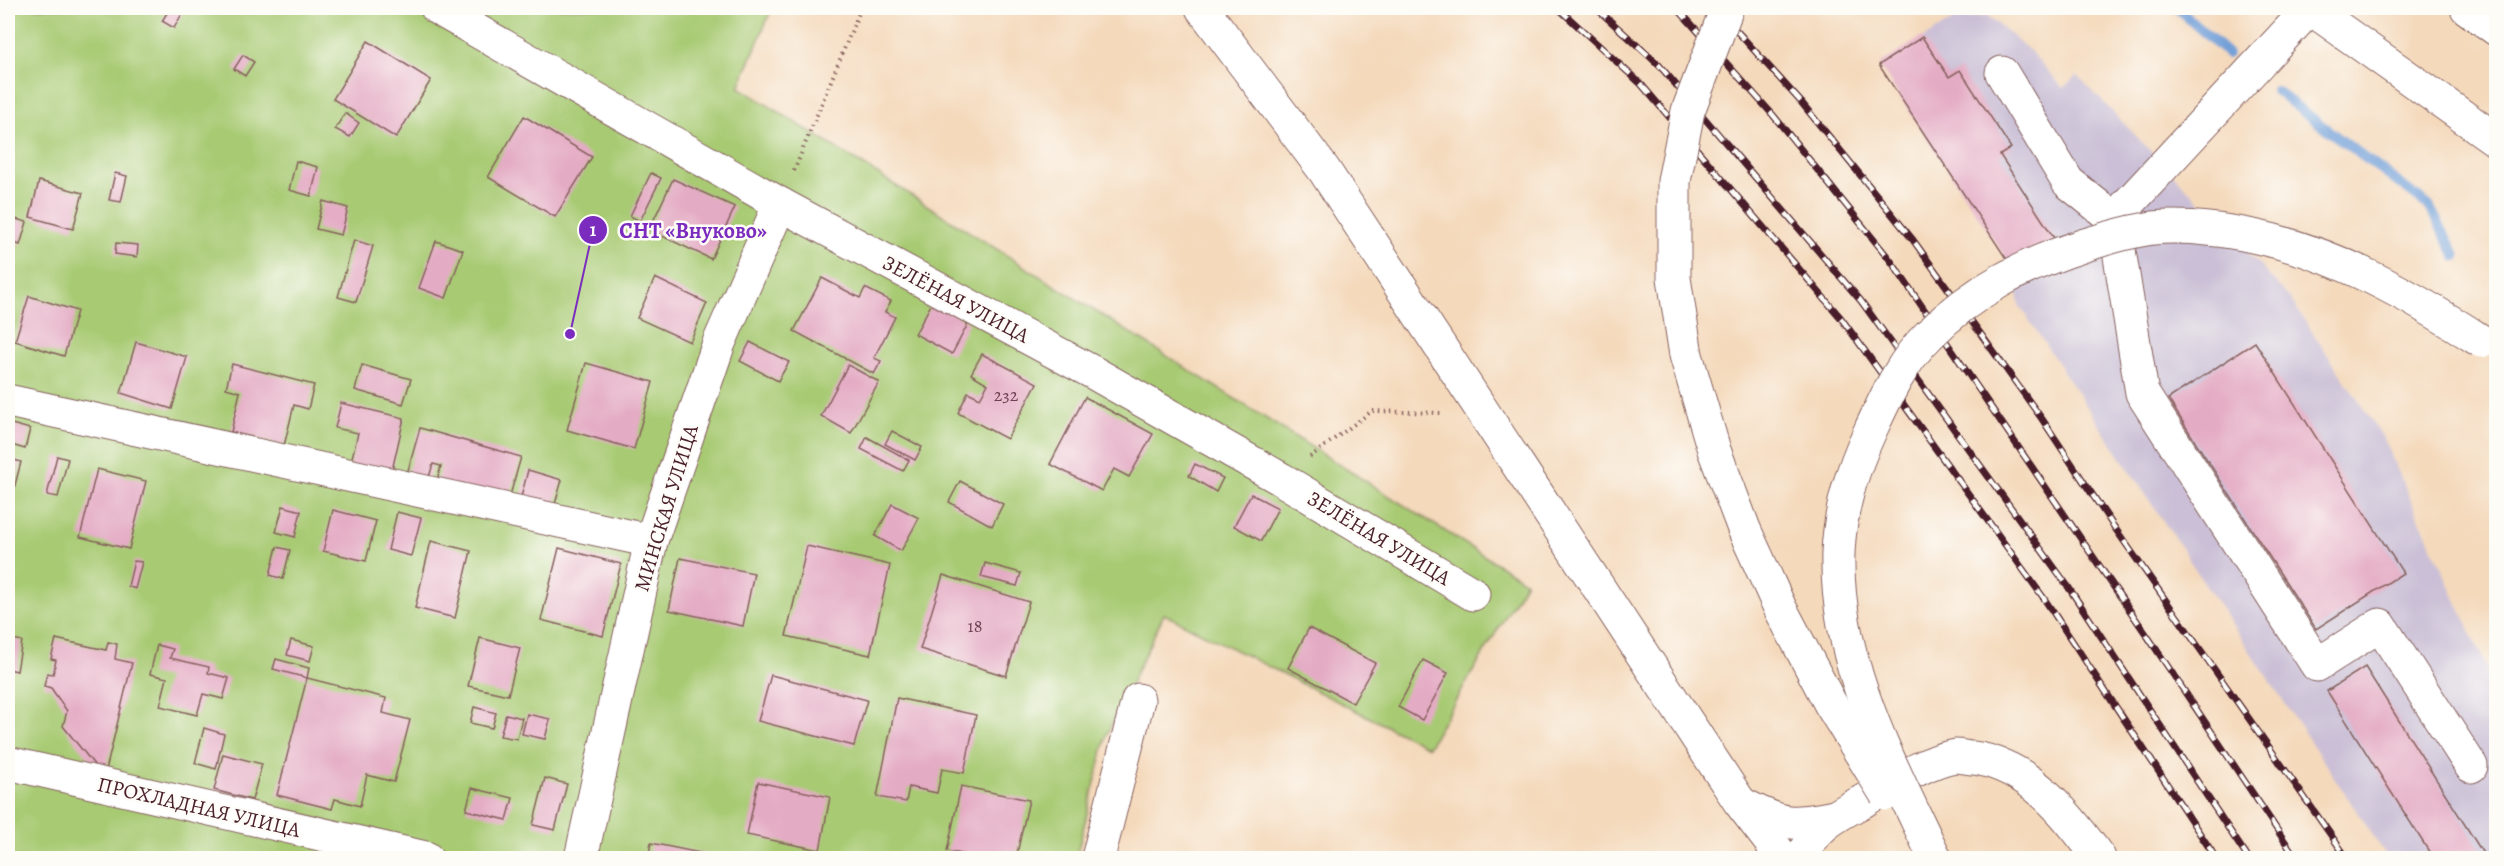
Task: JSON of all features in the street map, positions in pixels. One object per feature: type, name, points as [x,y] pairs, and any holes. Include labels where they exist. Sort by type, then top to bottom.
[{"type":"main road","name":"ЗЕЛЁНАЯ УЛИЦА","points":[[437,8],[780,204],[1094,373],[1281,479],[1473,594]]},
{"type":"main road","points":[[1202,8],[1324,170],[1739,801],[1783,858]]},
{"type":"main road","points":[[1727,8],[1688,111],[1674,181],[1674,278],[1686,356],[1714,450],[1744,529],[1780,609],[1830,703],[1929,858]]},
{"type":"main road","points":[[2114,219],[2310,8],[2496,140]]},
{"type":"main road","points":[[2467,8],[2496,29]]},
{"type":"main road","points":[[2002,73],[2068,182],[2114,219],[2142,393],[2317,665],[2380,625],[2471,766]]},
{"type":"main road","name":"МИНСКАЯ УЛИЦА","points":[[580,858],[651,541],[718,343],[780,204]]},
{"type":"main road","points":[[1935,858],[1886,753],[1857,683],[1840,601],[1838,554],[1842,513],[1853,467],[1890,389],[1927,336],[1988,286],[2025,267],[2110,237],[2154,228],[2188,228],[2252,236],[2334,260],[2380,281],[2435,311],[2481,341]]},
{"type":"main road","points":[[8,401],[651,541]]},
{"type":"main road","points":[[1098,858],[1138,700]]},
{"type":"main road","points":[[1804,858],[1816,833],[1835,817],[1917,770],[1956,756],[1992,761],[2036,785],[2066,815],[2099,858]]},
{"type":"main road","name":"ПРОХЛАДНАЯ УЛИЦА","points":[[8,763],[426,858]]},
{"type":"main road","points":[[1739,801],[1770,819],[1800,824],[1835,817]]},
{"type":"path","points":[[780,204],[861,8]]},
{"type":"path","points":[[1281,479],[1372,411],[1485,415]]},
{"type":"shaded area","points":[[1988,16],[2030,51],[2063,88],[2077,75],[2231,234],[2291,300],[2382,436],[2496,688],[2496,858],[2388,858],[2019,305],[2013,269],[1879,65],[1955,19]]},
{"type":"green space","points":[[8,8],[772,8],[739,87],[1526,582],[1428,747],[1164,614],[1107,734],[1076,858],[8,858]]},
{"type":"building","points":[[170,8],[182,14],[174,28],[162,21]]},
{"type":"building","points":[[1922,37],[1949,77],[1960,70],[2011,148],[2000,155],[2056,241],[2013,269],[1879,65]]},
{"type":"building","points":[[368,41],[431,80],[396,138],[333,99]]},
{"type":"building","points":[[243,55],[254,62],[245,76],[234,69]]},
{"type":"building","points":[[345,113],[359,123],[350,137],[335,129]]},
{"type":"building","points":[[524,116],[592,157],[555,217],[488,177]]},
{"type":"building","points":[[296,161],[318,167],[311,196],[289,190]]},
{"type":"building","points":[[115,173],[127,176],[121,202],[109,200]]},
{"type":"building","points":[[651,173],[661,178],[640,221],[630,216]]},
{"type":"building","points":[[673,179],[735,207],[711,259],[649,230]]},
{"type":"building","points":[[39,181],[83,193],[73,229],[30,217]]},
{"type":"building","points":[[323,201],[348,208],[341,235],[316,229]]},
{"type":"building","points":[[8,217],[27,222],[20,245],[8,241]]},
{"type":"building","points":[[354,240],[373,246],[356,302],[338,297]]},
{"type":"building","points":[[436,241],[463,250],[446,298],[419,288]]},
{"type":"building","points":[[116,243],[138,245],[137,257],[115,254]]},
{"type":"building","points":[[655,278],[707,303],[690,342],[637,318]]},
{"type":"building","points":[[822,278],[860,298],[865,288],[891,301],[885,312],[895,317],[874,358],[881,361],[874,374],[794,331]]},
{"type":"building","points":[[29,296],[77,311],[64,356],[15,341]]},
{"type":"building","points":[[932,303],[969,322],[952,354],[915,334]]},
{"type":"building","points":[[136,342],[187,357],[172,409],[121,393]]},
{"type":"building","points":[[750,342],[789,362],[778,381],[740,361]]},
{"type":"building","points":[[2255,342],[2403,573],[2316,629],[2168,399]]},
{"type":"building","points":[[982,354],[1037,383],[1007,439],[958,413],[968,392],[980,398],[988,384],[971,374]]},
{"type":"building","points":[[586,363],[653,382],[634,449],[567,430]]},
{"type":"building","points":[[232,364],[314,385],[308,409],[294,405],[284,446],[231,432],[240,392],[226,388]]},
{"type":"building","points":[[362,365],[411,379],[403,404],[355,390]]},
{"type":"building","points":[[848,365],[879,382],[851,433],[821,416]]},
{"type":"building","points":[[1085,397],[1153,434],[1129,477],[1114,469],[1102,491],[1050,464]]},
{"type":"building","points":[[341,403],[404,418],[391,475],[350,466],[358,433],[335,428]]},
{"type":"building","points":[[8,423],[30,429],[25,449],[8,444]]},
{"type":"building","points":[[420,428],[521,457],[507,506],[436,485],[441,466],[433,464],[426,487],[405,481]]},
{"type":"building","points":[[892,431],[922,447],[915,460],[885,444]]},
{"type":"building","points":[[867,437],[909,460],[903,471],[861,449]]},
{"type":"building","points":[[57,456],[68,459],[58,497],[47,495]]},
{"type":"building","points":[[8,458],[21,462],[8,512]]},
{"type":"building","points":[[1195,464],[1223,478],[1216,492],[1189,476]]},
{"type":"building","points":[[97,469],[146,481],[129,549],[80,537]]},
{"type":"building","points":[[528,470],[562,480],[553,511],[520,501]]},
{"type":"building","points":[[960,481],[1003,504],[992,526],[949,502]]},
{"type":"building","points":[[1251,494],[1278,508],[1261,541],[1234,526]]},
{"type":"building","points":[[892,504],[919,518],[901,551],[875,536]]},
{"type":"building","points":[[283,506],[301,511],[295,537],[276,532]]},
{"type":"building","points":[[333,510],[376,521],[366,561],[323,551]]},
{"type":"building","points":[[397,512],[421,518],[411,556],[388,550]]},
{"type":"building","points":[[431,541],[471,551],[455,618],[415,608]]},
{"type":"building","points":[[807,546],[890,565],[870,655],[786,636]]},
{"type":"building","points":[[277,547],[290,550],[283,579],[270,575]]},
{"type":"building","points":[[559,548],[621,564],[603,636],[541,620]]},
{"type":"building","points":[[680,558],[754,573],[743,626],[669,610]]},
{"type":"building","points":[[134,561],[142,562],[135,589],[128,586]]},
{"type":"building","points":[[985,563],[1021,573],[1017,586],[981,577]]},
{"type":"building","points":[[943,575],[1029,602],[1006,676],[920,649]]},
{"type":"building","points":[[1309,628],[1375,663],[1353,703],[1288,668]]},
{"type":"building","points":[[9,638],[22,641],[17,671],[8,669]]},
{"type":"building","points":[[480,638],[520,648],[508,695],[468,686]]},
{"type":"building","points":[[56,639],[106,650],[108,642],[117,644],[115,659],[132,663],[106,770],[96,767],[63,726],[67,711],[51,688],[44,686],[47,673],[53,674],[56,660],[51,659]]},
{"type":"building","points":[[291,640],[314,646],[310,661],[287,655]]},
{"type":"building","points":[[157,645],[173,649],[170,658],[209,667],[208,673],[229,678],[223,699],[203,694],[197,715],[160,706],[167,678],[150,674]]},
{"type":"building","points":[[276,659],[309,668],[307,678],[273,669]]},
{"type":"building","points":[[1423,660],[1448,673],[1422,720],[1398,707]]},
{"type":"building","points":[[2365,667],[2486,858],[2433,858],[2327,691]]},
{"type":"building","points":[[771,675],[867,700],[854,746],[758,721]]},
{"type":"building","points":[[307,678],[386,698],[383,713],[410,720],[394,782],[367,775],[360,806],[335,799],[332,809],[277,795]]},
{"type":"building","points":[[897,698],[976,715],[964,773],[942,769],[937,793],[909,787],[906,802],[877,797]]},
{"type":"building","points":[[474,707],[496,713],[492,728],[470,723]]},
{"type":"building","points":[[506,714],[522,718],[517,739],[500,736]]},
{"type":"building","points":[[527,714],[550,719],[545,739],[522,734]]},
{"type":"building","points":[[204,728],[224,734],[216,769],[195,763]]},
{"type":"building","points":[[223,754],[262,764],[252,800],[214,790]]},
{"type":"building","points":[[545,778],[567,784],[555,830],[533,825]]},
{"type":"building","points":[[758,782],[830,797],[820,850],[747,835]]},
{"type":"building","points":[[961,786],[1029,800],[1016,858],[982,858],[947,851]]},
{"type":"building","points":[[472,788],[513,798],[507,820],[466,810]]},
{"type":"building","points":[[651,843],[720,857],[720,858],[648,858]]},
{"type":"waterway","points":[[2177,8],[2228,54]]},
{"type":"waterway","points":[[2276,91],[2429,206],[2456,256]]},
{"type":"railway","points":[[1558,8],[1641,84],[1841,318],[2043,597],[2216,858]]},
{"type":"railway","points":[[1596,8],[1659,65],[1861,301],[2067,585],[2248,858]]},
{"type":"railway","points":[[1677,8],[1773,115],[1891,261],[2296,858]]},
{"type":"railway","points":[[1716,8],[1801,102],[1913,240],[2042,419],[2112,524],[2347,858]]},
{"type":"place","name":"СНТ «Внуково»","points":[[570,334]]}]
